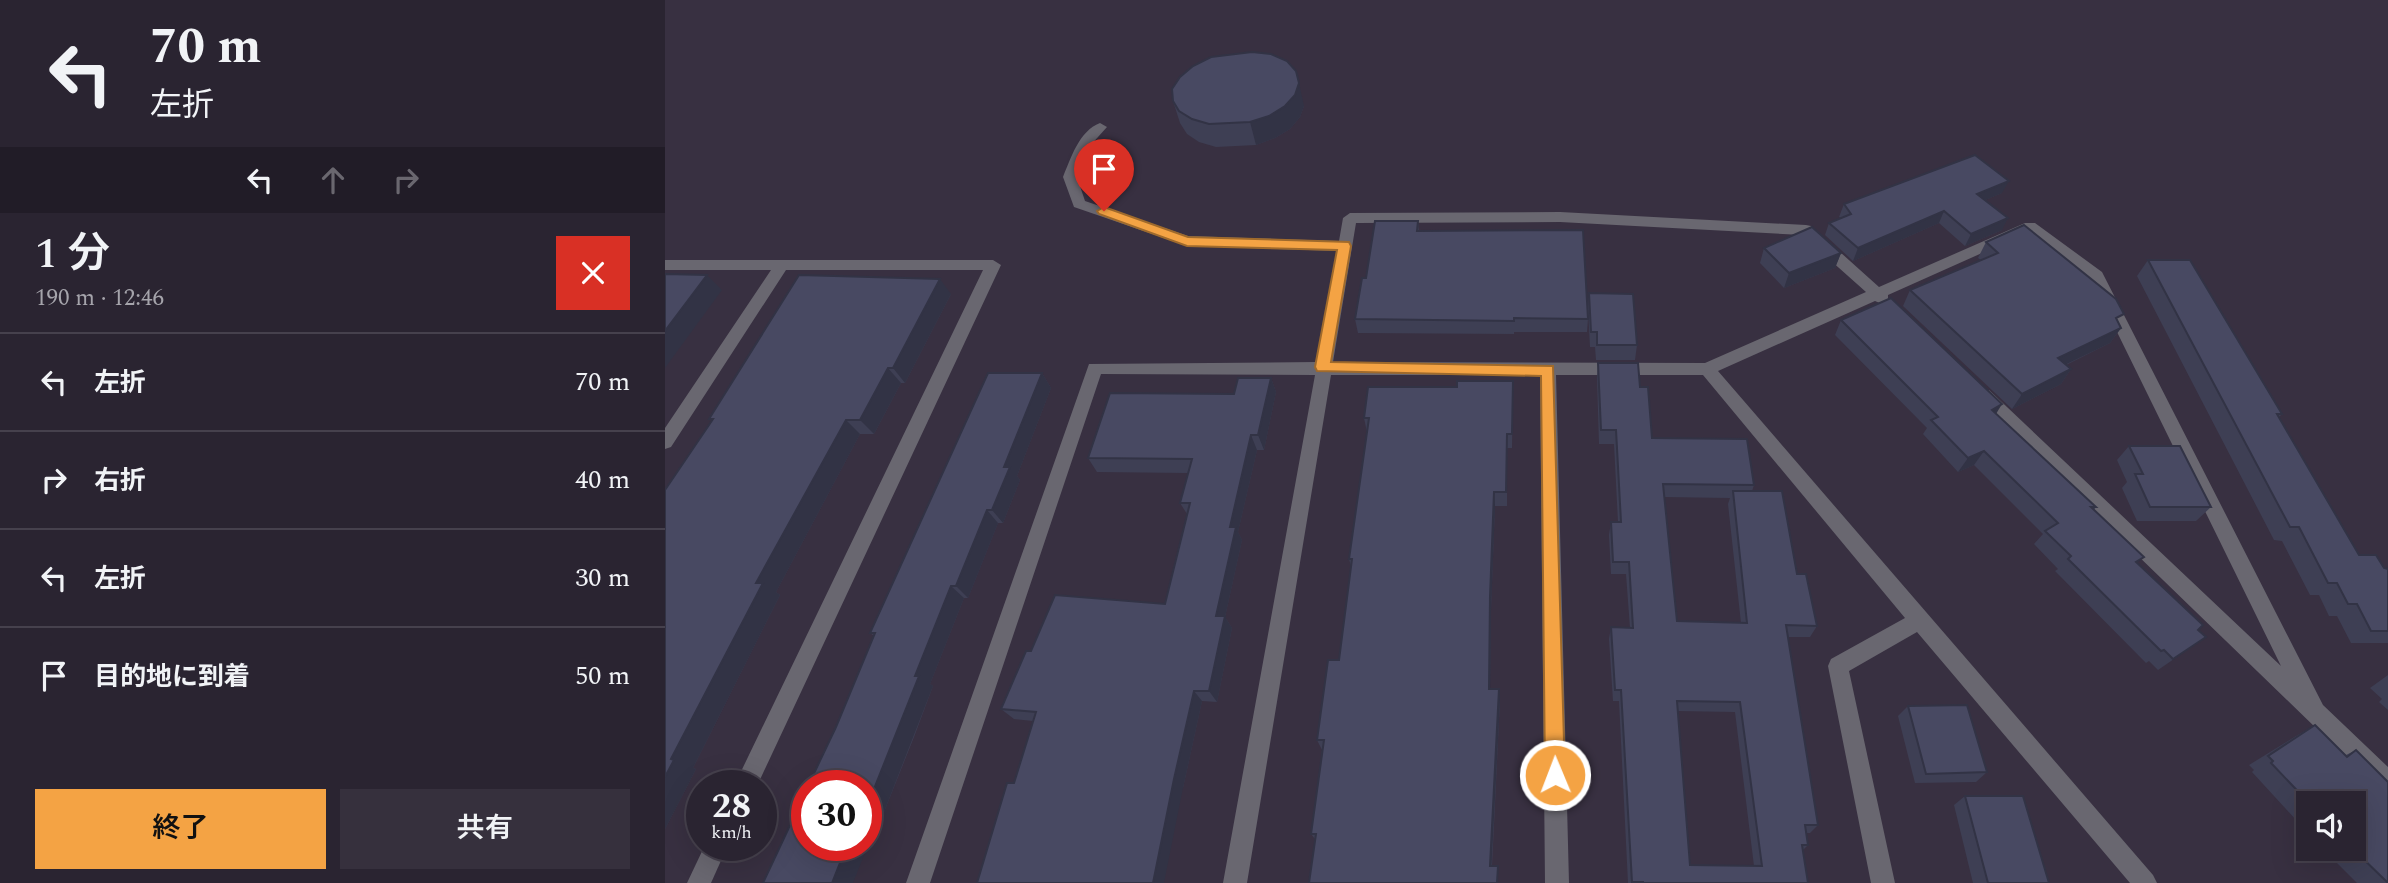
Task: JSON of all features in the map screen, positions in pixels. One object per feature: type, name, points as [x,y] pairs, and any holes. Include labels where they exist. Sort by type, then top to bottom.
[{"type":"street","points":[[1100,127],[1083,146],[1069,177],[1079,204],[1187,241],[1344,246]]},
{"type":"street","points":[[1235,883],[1322,367],[1350,218],[1560,218],[1805,230],[1896,312]]},
{"type":"street","points":[[918,883],[1095,368],[1707,369],[2030,226],[2097,276],[2317,716]]},
{"type":"street","points":[[665,265],[993,265],[753,770]]},
{"type":"street","points":[[665,442],[782,265]]},
{"type":"street","points":[[1707,369],[2145,883]]},
{"type":"street","points":[[1548,370],[1557,883]]},
{"type":"street","points":[[1966,379],[2388,782]]},
{"type":"street","points":[[1882,883],[1838,666],[1919,620]]},
{"type":"street","points":[[699,883],[709,861]]},
{"type":"building","points":[[1252,52],[1271,54],[1287,61],[1296,71],[1299,83],[1295,95],[1285,106],[1269,116],[1250,122],[1209,124],[1192,119],[1179,111],[1173,101],[1172,89],[1180,77],[1193,66],[1211,57]]},
{"type":"building","points":[[1975,155],[2009,181],[1977,194],[2008,218],[1971,234],[1944,211],[1858,248],[1829,223],[1851,214],[1844,204]]},
{"type":"building","points":[[1375,221],[1418,221],[1417,231],[1583,230],[1588,319],[1355,319],[1362,278],[1366,278]]},
{"type":"building","points":[[2024,225],[2116,299],[2124,314],[2116,318],[2121,328],[2058,358],[2071,369],[2022,394],[1910,290],[1998,253],[1986,242]]},
{"type":"building","points":[[1812,227],[1841,253],[1789,273],[1764,248]]},
{"type":"building","points":[[2148,260],[2190,260],[2282,414],[2277,414],[2359,555],[2376,555],[2384,568],[2388,569],[2388,631],[2371,631],[2357,604],[2348,604],[2337,583],[2328,583],[2299,527],[2290,527]]},
{"type":"building","points":[[665,274],[707,275],[665,331]]},
{"type":"building","points":[[799,275],[940,279],[893,368],[888,368],[860,420],[846,420],[756,583],[763,583],[671,759],[674,760],[665,777],[665,490],[713,419],[709,419]]},
{"type":"building","points":[[1589,293],[1633,294],[1637,345],[1597,345],[1597,332],[1591,332]]},
{"type":"building","points":[[1891,298],[2002,404],[1992,410],[2096,507],[2091,507],[2144,557],[2136,562],[2203,625],[2198,630],[2206,637],[2173,659],[2164,650],[2161,651],[2068,559],[2071,556],[2045,531],[2058,523],[1984,451],[1968,458],[1931,420],[1938,417],[1841,320]]},
{"type":"building","points":[[1598,363],[1638,363],[1640,387],[1648,387],[1652,438],[1747,439],[1754,485],[1663,484],[1677,621],[1747,623],[1733,491],[1782,491],[1797,574],[1806,574],[1817,626],[1786,625],[1818,825],[1805,825],[1808,845],[1802,845],[1808,883],[1632,882],[1621,690],[1615,690],[1611,627],[1633,628],[1629,562],[1613,562],[1611,522],[1621,522],[1616,430],[1601,430]],"holes":[[[1677,701],[1740,702],[1762,866],[1690,865]]]},
{"type":"building","points":[[988,373],[1042,373],[1004,467],[1010,467],[992,510],[987,510],[956,586],[951,586],[882,770],[816,770],[875,633],[870,633]]},
{"type":"building","points":[[1238,378],[1271,378],[1258,435],[1251,435],[1230,527],[1236,527],[1216,616],[1225,616],[1209,691],[1194,691],[1153,883],[977,883],[1007,783],[1014,783],[1036,712],[1001,709],[1026,651],[1031,651],[1055,595],[1165,604],[1190,503],[1180,503],[1192,459],[1088,458],[1110,393],[1234,394]]},
{"type":"building","points":[[1457,381],[1513,381],[1512,434],[1507,434],[1506,492],[1494,492],[1490,597],[1489,689],[1499,689],[1490,866],[1498,866],[1497,883],[1309,883],[1316,834],[1311,834],[1324,740],[1317,740],[1328,660],[1339,660],[1352,559],[1349,559],[1369,418],[1364,418],[1368,387],[1457,387]]},
{"type":"building","points":[[2129,446],[2180,446],[2211,507],[2150,507],[2135,474],[2143,474]]},
{"type":"building","points":[[1967,705],[1987,772],[1926,774],[1908,706]]},
{"type":"building","points":[[2315,725],[2347,757],[2356,750],[2388,782],[2388,883],[2365,861],[2366,791],[2298,791],[2271,763],[2273,761],[2268,756]]},
{"type":"building","points":[[1965,796],[2023,796],[2049,883],[1988,883]]},
{"type":"building","points":[[791,823],[791,861],[841,861],[832,883],[763,883],[773,861],[777,861],[777,853]]},
{"type":"route","points":[[1104,211],[1187,241],[1344,246],[1322,367],[1548,370],[1555,775]]}]
